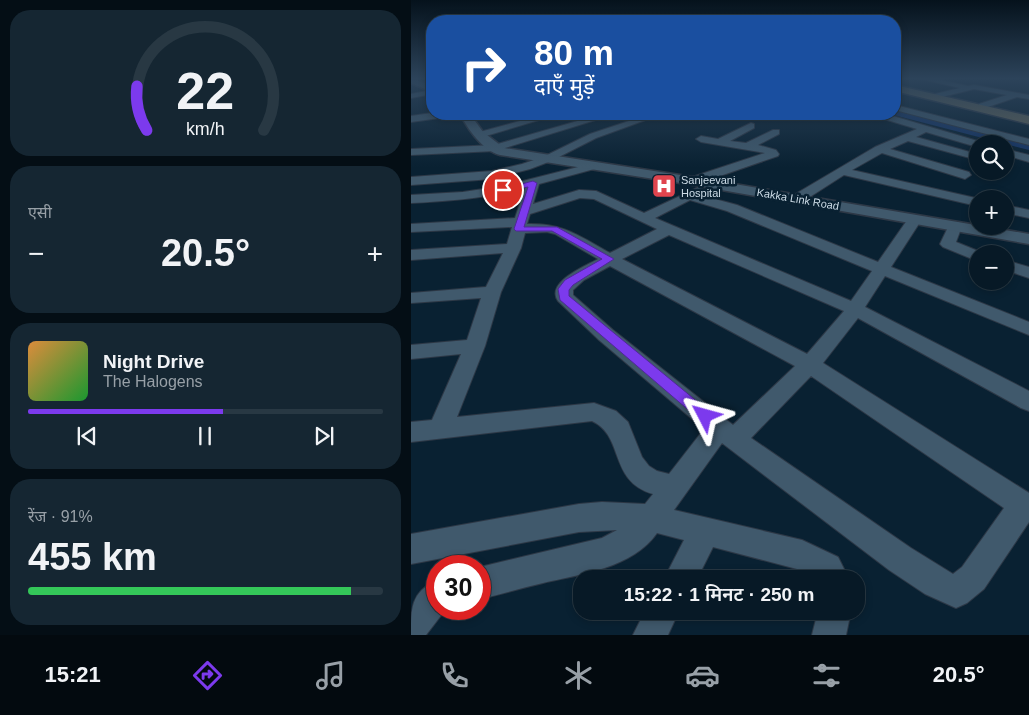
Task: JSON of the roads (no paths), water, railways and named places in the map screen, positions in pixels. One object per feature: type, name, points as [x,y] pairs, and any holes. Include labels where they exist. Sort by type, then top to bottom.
[{"type":"main road","points":[[981,108],[1029,119]]},
{"type":"main road","points":[[988,108],[1029,119]]},
{"type":"street","points":[[901,109],[1029,142]]},
{"type":"street","points":[[411,119],[426,117]]},
{"type":"street","name":"Kakka Link Road","points":[[469,120],[479,135],[495,148],[547,159],[594,166],[691,188],[714,184],[1029,239]]},
{"type":"street","points":[[479,135],[533,120]]},
{"type":"street","points":[[411,152],[495,148],[591,120]]},
{"type":"street","points":[[411,181],[492,175],[526,167],[547,159],[593,136],[640,120]]},
{"type":"street","points":[[898,120],[969,141]]},
{"type":"street","points":[[719,142],[751,126]]},
{"type":"street","points":[[797,199],[879,149],[927,128]]},
{"type":"street","points":[[748,146],[776,132]]},
{"type":"street","points":[[906,137],[969,154]]},
{"type":"street","points":[[644,218],[691,188],[774,154],[769,150],[701,139]]},
{"type":"street","points":[[879,149],[965,175]]},
{"type":"street","points":[[1014,155],[1029,159]]},
{"type":"street","points":[[411,199],[483,193],[533,183],[594,166]]},
{"type":"street","points":[[1014,166],[1029,170]]},
{"type":"street","points":[[843,171],[969,200]]},
{"type":"street","points":[[440,429],[475,346],[492,292],[513,248],[533,183]]},
{"type":"street","points":[[691,188],[732,208],[1029,329]]},
{"type":"street","points":[[522,220],[565,197],[590,194],[613,202],[644,218],[855,309],[1029,402]]},
{"type":"street","points":[[1014,211],[1029,214]]},
{"type":"street","points":[[491,581],[617,548],[643,529],[674,487],[727,433],[810,365],[855,309],[915,219]]},
{"type":"street","points":[[411,228],[522,220],[554,229],[609,259],[810,365],[1026,507],[973,578],[956,592],[936,583],[900,559],[727,433],[599,329],[564,298],[564,289],[569,283],[609,259],[668,228]]},
{"type":"street","points":[[955,226],[948,244],[969,253]]},
{"type":"street","points":[[411,255],[513,248]]},
{"type":"street","points":[[1014,268],[1029,273]]},
{"type":"street","points":[[411,298],[492,292]]},
{"type":"street","points":[[411,352],[475,346]]},
{"type":"street","points":[[411,432],[594,412],[608,418],[619,429],[632,463],[640,474],[650,481],[674,487]]},
{"type":"street","points":[[411,549],[579,518],[602,516],[651,518],[803,555],[828,570]]},
{"type":"street","points":[[685,570],[705,532]]},
{"type":"street","points":[[411,627],[426,603]]},
{"type":"street","points":[[650,635],[658,620]]},
{"type":"street","points":[[829,635],[833,620]]},
{"type":"waterway","points":[[901,113],[1029,145]]},
{"type":"place","name":"Sanjeevani Hospital","points":[[664,186]]}]
